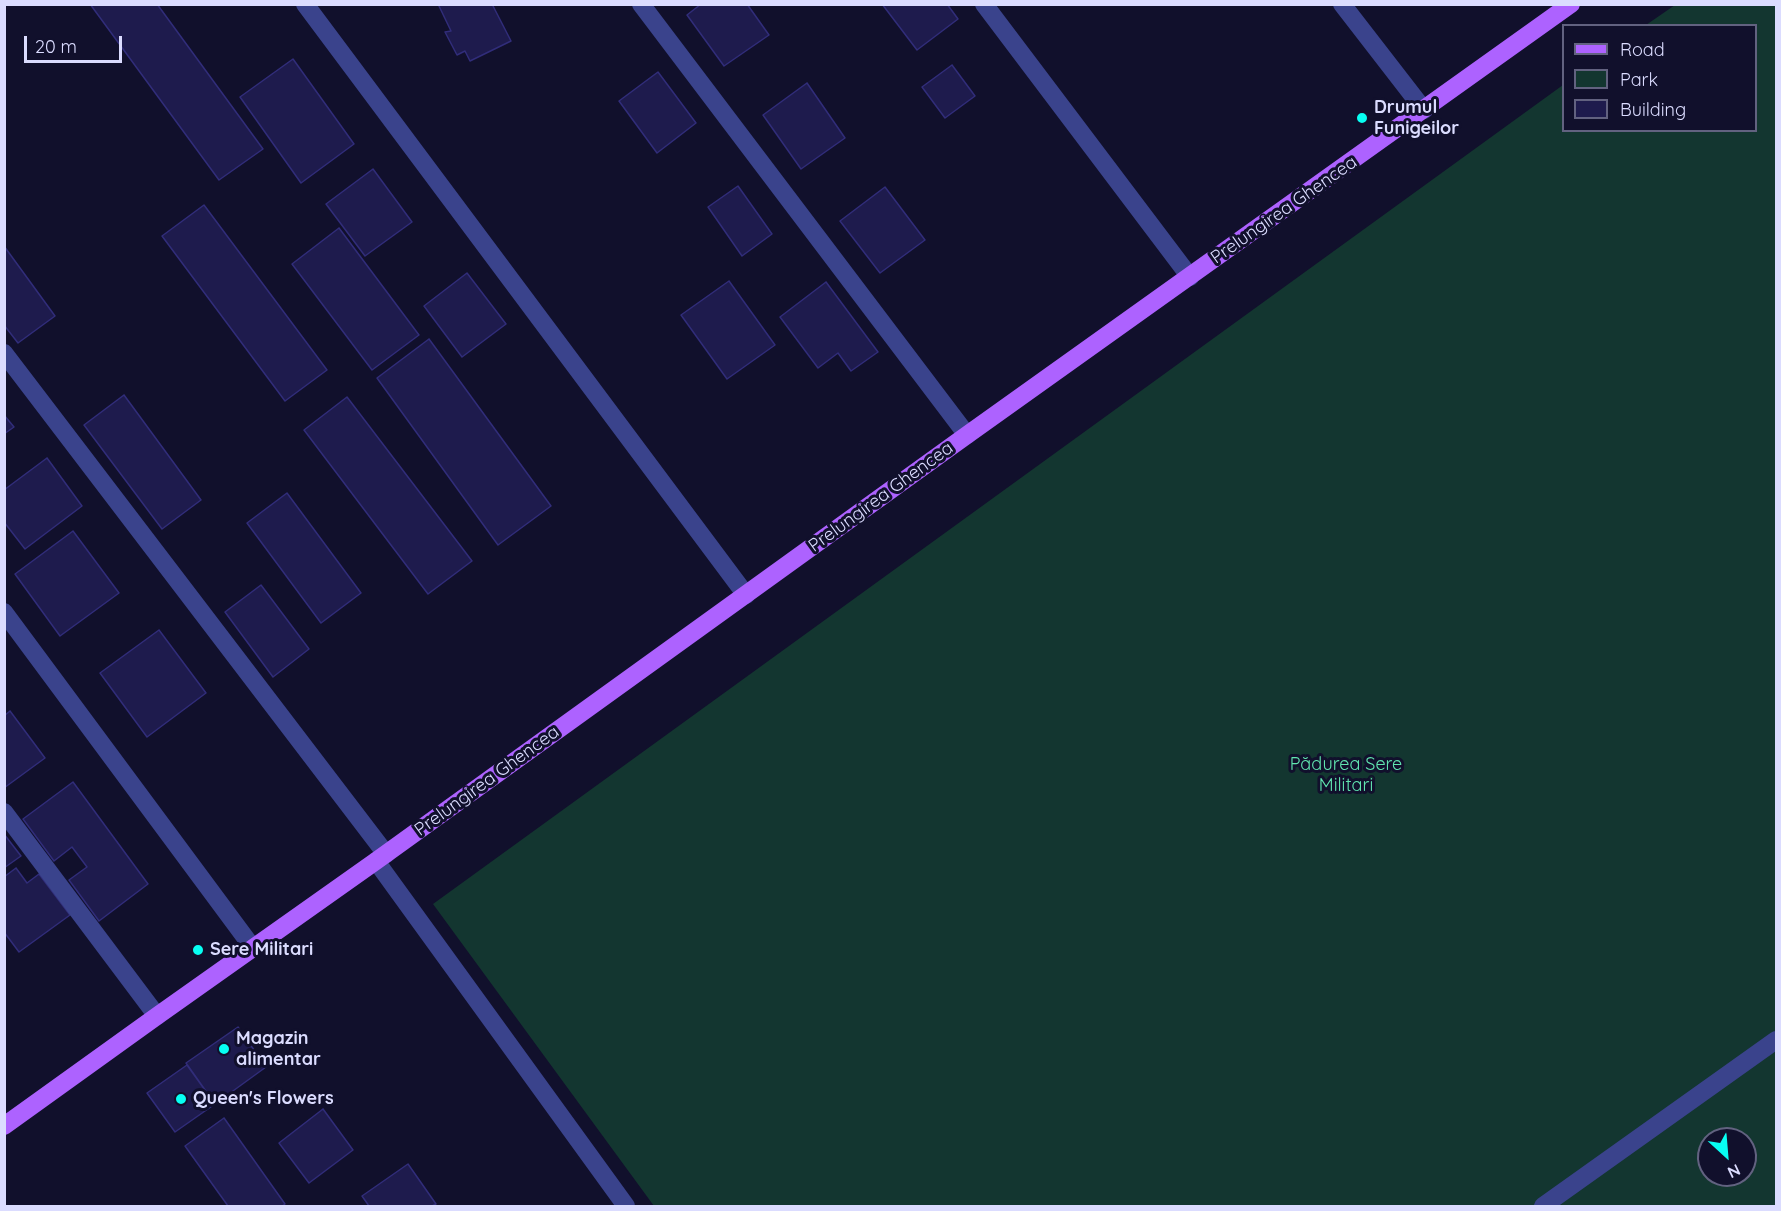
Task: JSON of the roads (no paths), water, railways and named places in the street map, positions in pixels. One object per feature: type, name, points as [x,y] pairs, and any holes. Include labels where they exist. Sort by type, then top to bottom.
[{"type":"main road","name":"Prelungirea Ghencea","points":[[4,1125],[381,858],[967,435],[1571,4]]},
{"type":"street","points":[[305,4],[746,595]]},
{"type":"street","name":"Prelungirea Ghencea","points":[[641,4],[967,435]]},
{"type":"street","points":[[984,4],[1190,277]]},
{"type":"street","points":[[1342,4],[1424,110]]},
{"type":"street","points":[[4,353],[381,858],[626,1206]]},
{"type":"street","points":[[4,612],[253,948]]},
{"type":"street","points":[[4,812],[157,1016]]},
{"type":"street","points":[[1543,1206],[1776,1040]]},
{"type":"place","name":"Drumul Funigeilor","points":[[1362,118]]},
{"type":"place","name":"Sere Militari","points":[[198,950]]},
{"type":"place","name":"Magazin alimentar","points":[[224,1049]]},
{"type":"place","name":"Queen's Flowers","points":[[181,1099]]},
{"type":"park label","name":"Pădurea Sere Militari","points":[[1346,775]]}]
